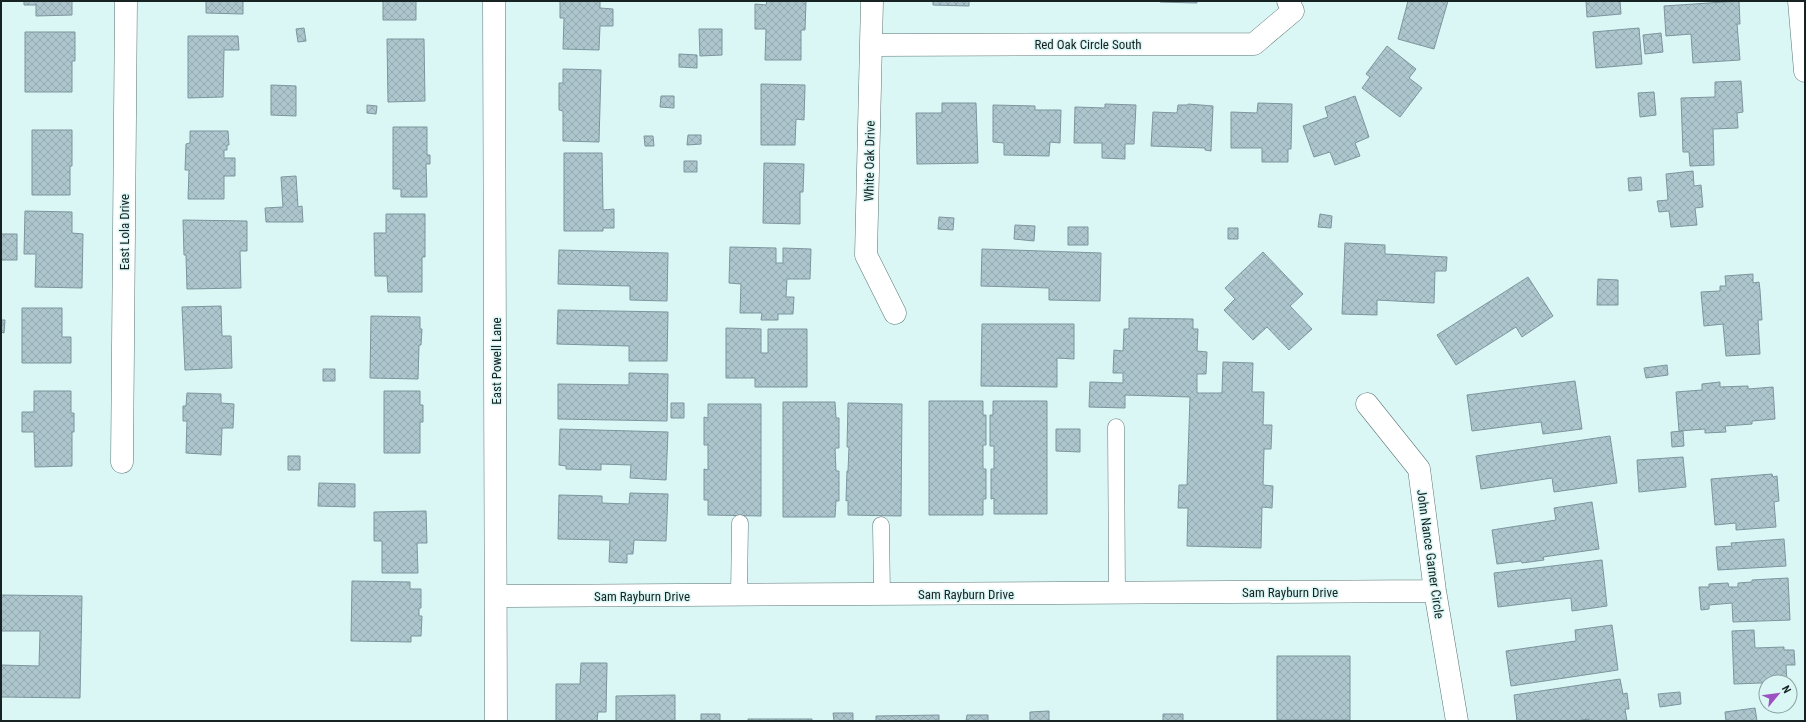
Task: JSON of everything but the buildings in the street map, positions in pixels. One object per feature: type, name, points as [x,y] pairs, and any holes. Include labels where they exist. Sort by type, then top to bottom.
[{"type":"street","name":"East Lola Drive","points":[[122,462],[126,1]]},
{"type":"street","name":"East Powell Lane","points":[[494,1],[496,721]]},
{"type":"street","name":"White Oak Drive","points":[[872,1],[866,255],[895,313]]},
{"type":"street","points":[[1799,1],[1805,70]]},
{"type":"street","name":"Red Oak Circle South","points":[[872,45],[1254,44],[1290,6]]},
{"type":"street","name":"John Nance Garner Circle","points":[[1366,404],[1419,469],[1435,591],[1457,721]]},
{"type":"street","name":"Sam Rayburn Drive","points":[[496,596],[1435,591]]},
{"type":"lane","points":[[1116,427],[1118,593]]},
{"type":"lane","points":[[739,595],[740,523]]},
{"type":"lane","points":[[881,525],[882,594]]}]
